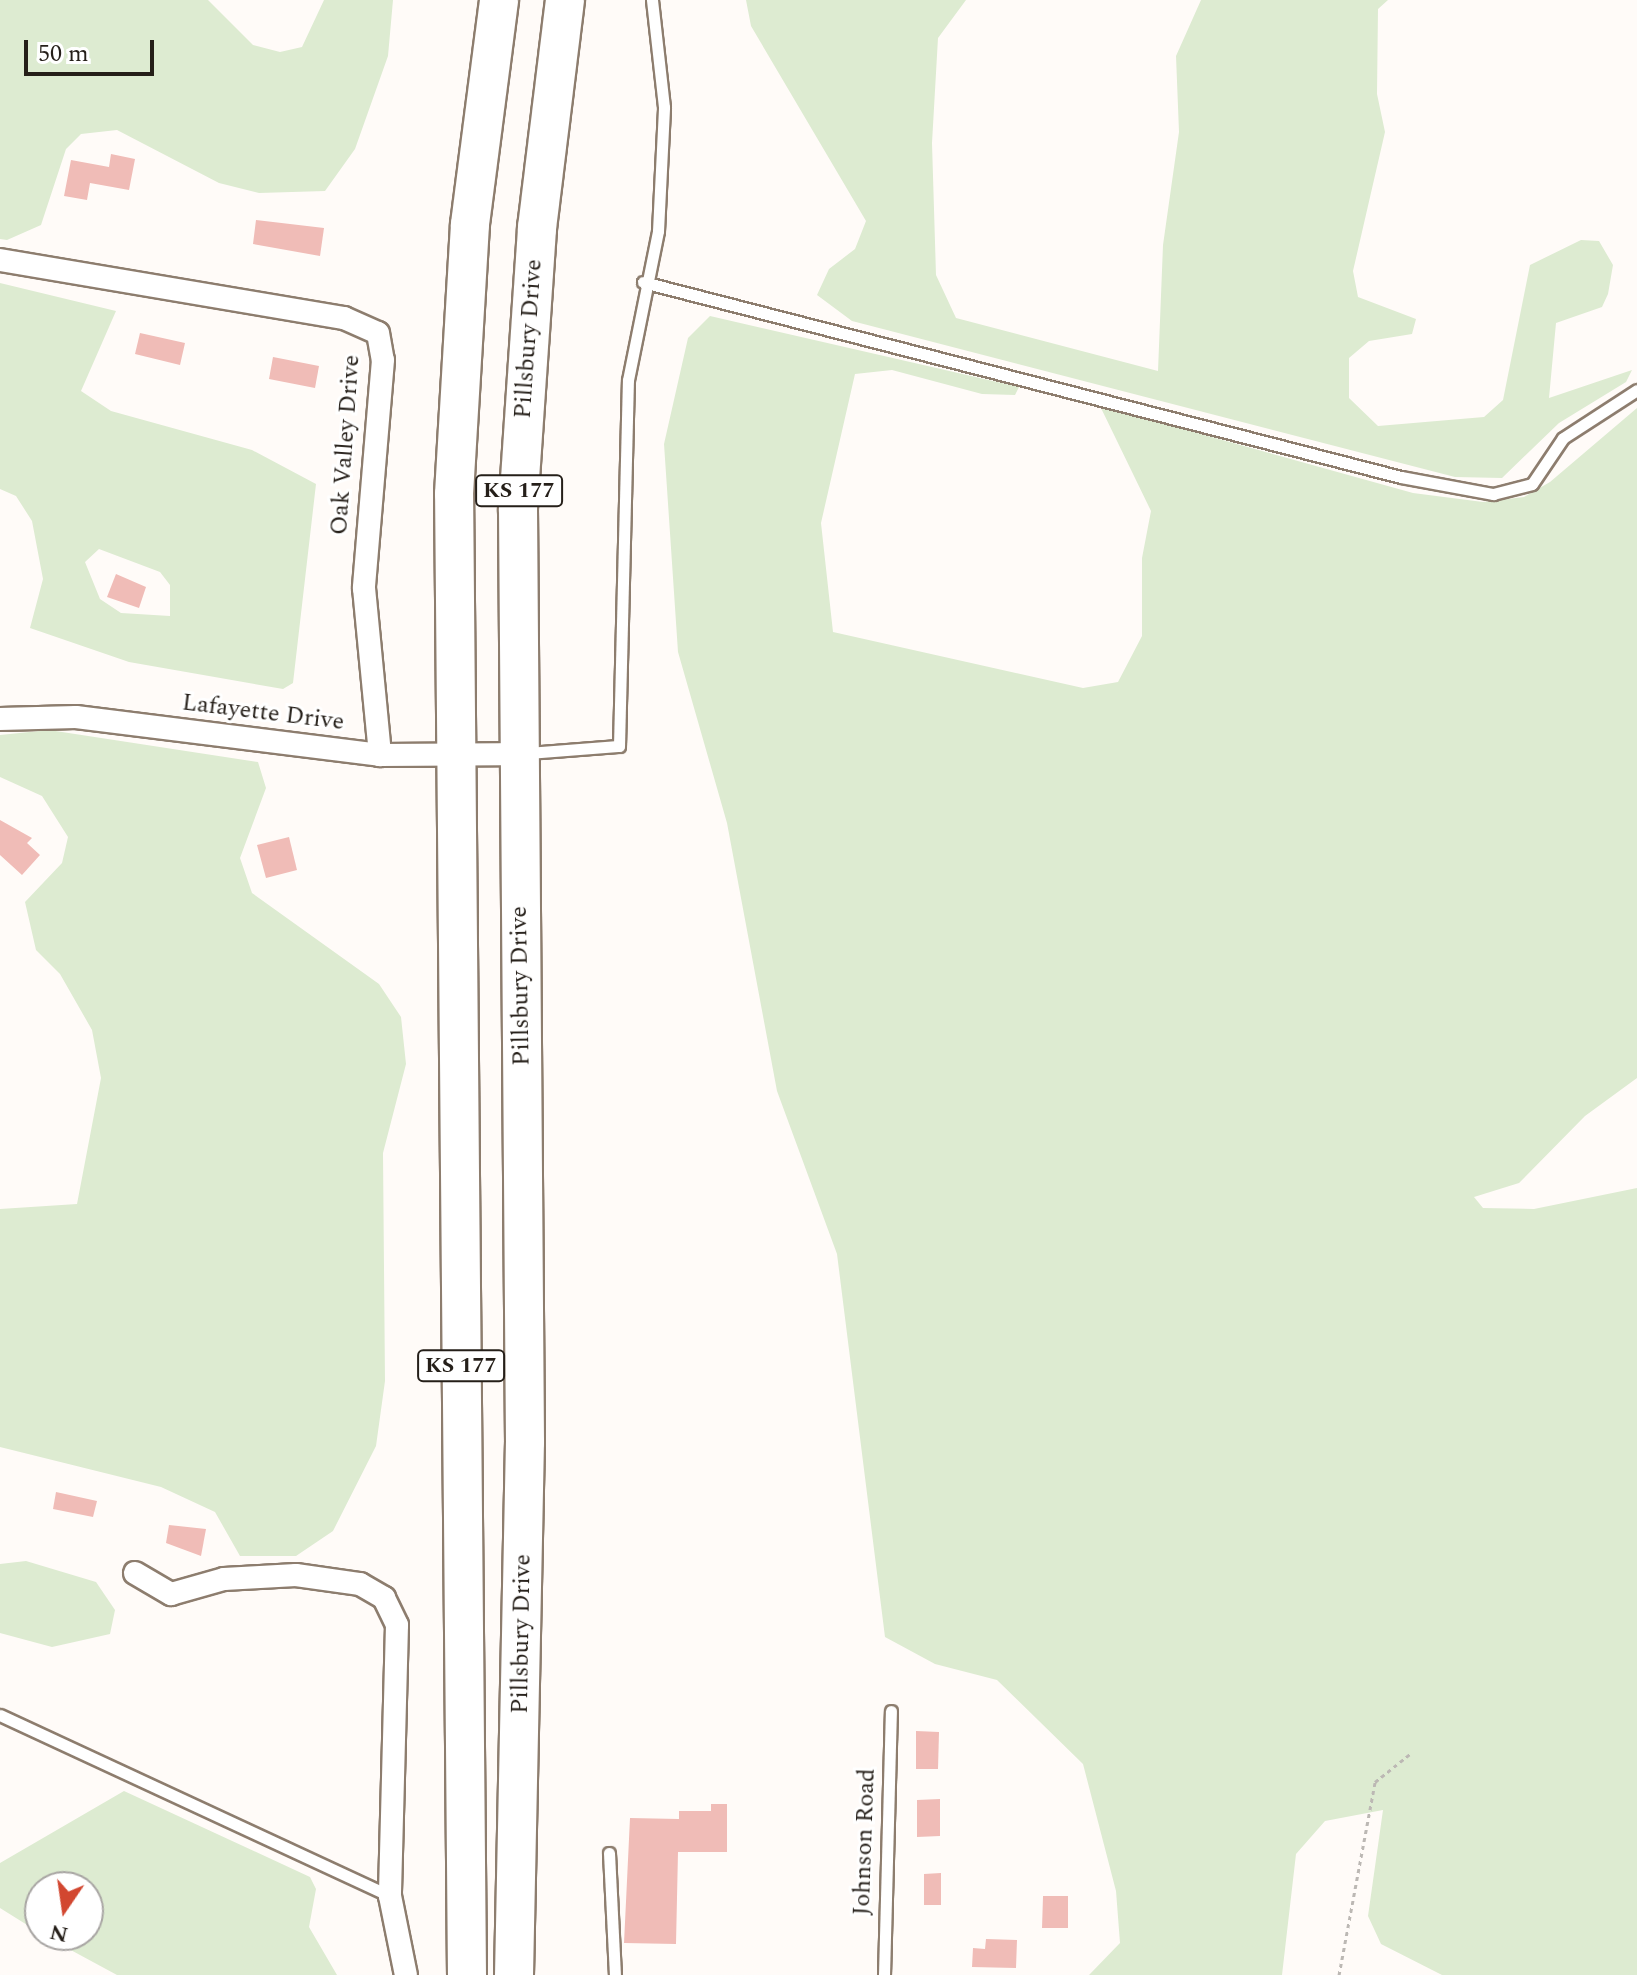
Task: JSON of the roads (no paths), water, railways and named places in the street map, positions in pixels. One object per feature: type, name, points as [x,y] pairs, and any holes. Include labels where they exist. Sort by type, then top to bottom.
[{"type":"highway","name":"KS 177","points":[[467,1975],[453,756],[462,335],[499,0]]},
{"type":"highway","name":"Pillsbury Drive","points":[[514,1975],[525,1442],[518,754],[526,350],[565,0]]},
{"type":"street","name":"Oak Valley Drive","points":[[0,260],[344,318],[378,333],[383,360],[364,588],[380,755]]},
{"type":"street","name":"Lafayette Drive","points":[[0,719],[76,717],[380,755],[518,754]]},
{"type":"street","points":[[135,1573],[171,1594],[224,1579],[296,1575],[360,1584],[384,1598],[397,1625],[390,1896],[406,1975]]},
{"type":"lane","points":[[518,754],[619,746],[628,380],[643,282],[658,231],[664,107],[652,0]]},
{"type":"lane","points":[[643,282],[1401,477],[1493,494],[1532,484],[1563,438],[1637,390]]},
{"type":"lane","name":"Johnson Road","points":[[884,1975],[891,1711]]},
{"type":"lane","points":[[0,1715],[390,1896]]},
{"type":"lane","points":[[609,1853],[615,1975]]}]
